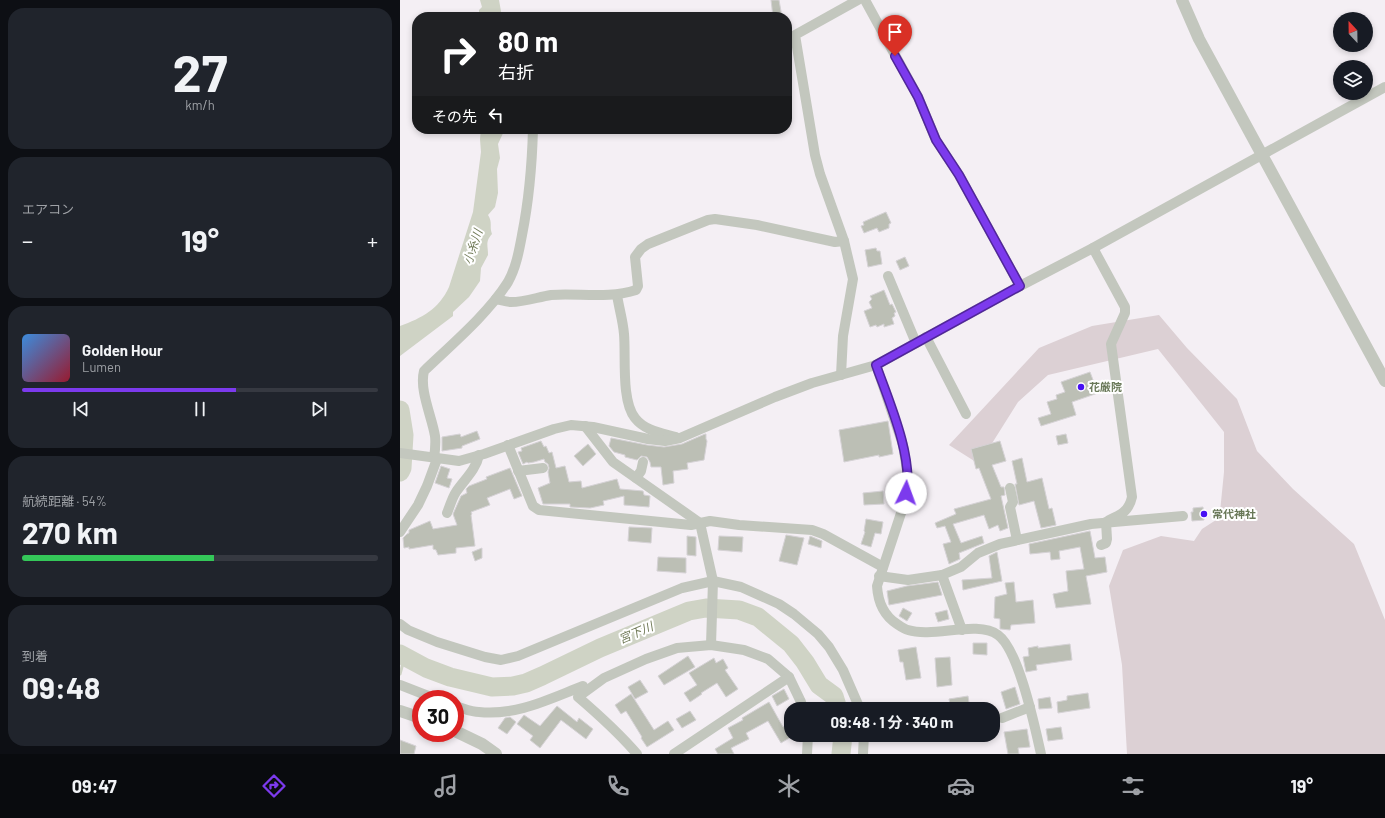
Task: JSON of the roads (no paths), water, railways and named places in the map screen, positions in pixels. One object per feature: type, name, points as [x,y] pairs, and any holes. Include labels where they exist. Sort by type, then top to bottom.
[{"type":"street","points":[[841,375],[843,336],[853,279],[844,241],[815,156],[796,34],[858,0]]},
{"type":"street","points":[[865,0],[918,97],[936,140],[959,175],[1020,286]]},
{"type":"street","points":[[1182,0],[1199,39],[1385,381]]},
{"type":"street","points":[[400,453],[459,461],[554,429],[571,425],[585,426],[648,440],[665,441],[680,438],[775,397],[812,383],[876,365],[1093,248],[1385,87]]},
{"type":"street","points":[[400,532],[418,505],[427,486],[432,458],[435,437],[425,395],[423,377],[424,371],[496,299],[509,280],[518,256],[526,215],[532,170],[533,134]]},
{"type":"street","points":[[496,299],[512,302],[570,294],[617,295],[636,290],[638,286],[635,257],[641,249],[648,244],[708,220],[721,219],[835,242],[844,241]]},
{"type":"street","points":[[1093,248],[1125,307],[1125,313],[1111,344],[1132,498],[1130,505],[1125,512],[1104,522]]},
{"type":"street","points":[[888,276],[916,343]]},
{"type":"street","points":[[617,295],[624,333],[625,385],[634,417],[650,430],[680,438]]},
{"type":"street","points":[[926,337],[966,414]]},
{"type":"street","points":[[876,365],[903,445],[908,483],[904,504],[877,586],[877,595],[882,610],[890,620],[906,630],[926,633],[983,629],[997,634],[1006,643],[1014,659],[1030,707],[1041,754]]},
{"type":"street","points":[[585,426],[614,462],[700,523],[713,583],[712,643]]},
{"type":"street","points":[[508,445],[533,506],[540,510],[691,525],[710,521],[739,525],[812,530],[823,534],[881,571],[908,580],[942,575],[961,567],[978,553],[1000,544],[1017,540],[1104,522],[1184,516]]},
{"type":"street","points":[[447,512],[455,493],[474,469],[479,455]]},
{"type":"street","points":[[636,478],[641,470],[643,462]]},
{"type":"street","points":[[518,471],[542,468]]},
{"type":"street","points":[[1010,488],[1013,502],[1010,507],[1017,540]]},
{"type":"street","points":[[1101,545],[1106,542],[1107,539],[1104,522]]},
{"type":"street","points":[[942,575],[962,630]]},
{"type":"street","points":[[400,624],[408,630],[437,642],[484,657],[501,660],[518,656],[682,588],[713,583],[741,587],[779,604],[794,614],[818,634],[829,647],[843,670],[857,702]]},
{"type":"street","points":[[637,754],[604,720],[578,697],[604,678],[646,659],[677,648],[712,643],[744,650],[768,659],[789,677],[802,702]]},
{"type":"street","points":[[674,754],[789,677]]},
{"type":"street","points":[[400,685],[413,690]]},
{"type":"street","points":[[464,708],[477,712],[496,713],[512,711],[529,707],[583,686]]},
{"type":"street","points":[[1002,718],[1030,707]]},
{"type":"street","points":[[400,711],[412,715]]},
{"type":"street","points":[[464,735],[482,744],[496,754]]},
{"type":"street","points":[[808,742],[808,754]]},
{"type":"street","points":[[863,754],[864,742]]},
{"type":"water","points":[[480,0],[499,0],[501,12],[479,12],[482,7]]},
{"type":"water","name":"小糸川","points":[[480,134],[503,134],[498,144],[500,158],[497,169],[498,193],[495,207],[488,215],[492,234],[487,246],[488,255],[481,268],[480,281],[469,297],[453,312],[453,316],[400,356],[400,326],[416,320],[429,312],[445,295],[449,287],[473,212],[481,152]]},
{"type":"waterway","name":"宮下川","points":[[400,410],[404,435],[402,468],[400,472]]},
{"type":"waterway","name":"宮下川","points":[[400,654],[426,668],[450,677],[492,687],[513,686],[526,683],[600,648],[689,611],[706,608],[739,610],[758,617],[791,644],[805,662],[819,685],[834,696],[836,702]]},
{"type":"waterway","points":[[400,674],[405,656]]},
{"type":"waterway","name":"宮下川","points":[[841,754],[842,742]]},
{"type":"place","name":"花厳院","points":[[1081,387]]},
{"type":"place","name":"常代神社","points":[[1204,514]]}]
